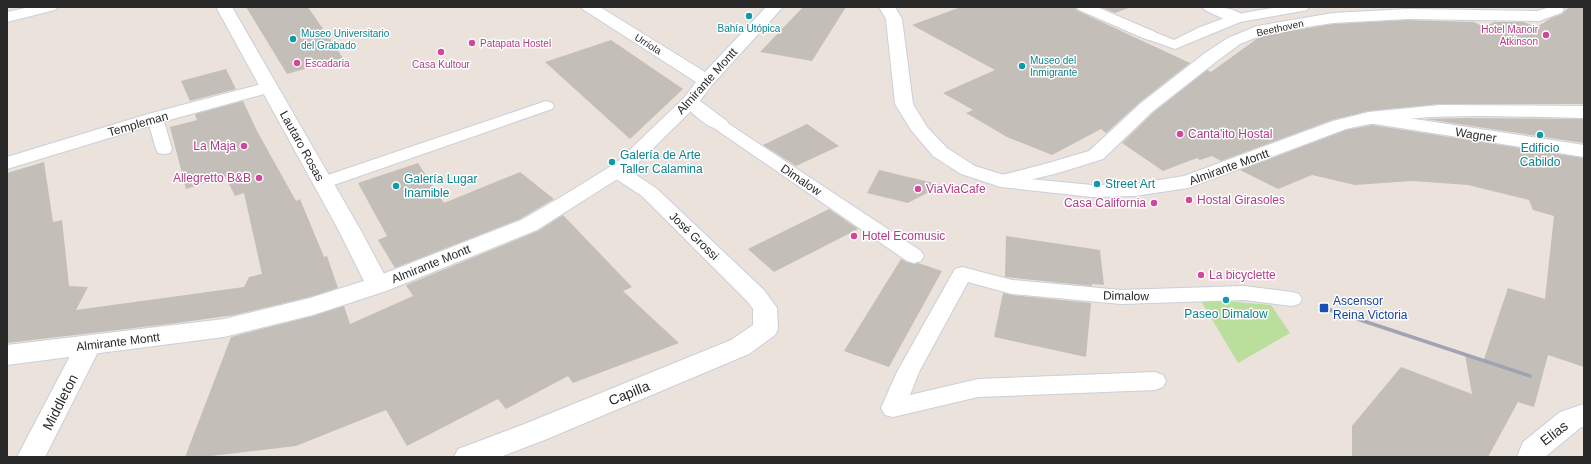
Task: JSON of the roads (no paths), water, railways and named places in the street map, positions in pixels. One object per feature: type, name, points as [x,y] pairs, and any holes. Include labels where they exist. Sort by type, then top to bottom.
[{"type":"street","points":[[7,17],[50,7]]},
{"type":"street","name":"Lautaro Rosas","points":[[224,7],[322,183],[349,228],[378,285]]},
{"type":"street","name":"Urriola","points":[[589,7],[707,81]]},
{"type":"street","name":"Almirante Montt","points":[[7,355],[224,328],[313,306],[378,285],[529,225],[617,172],[690,102],[707,81],[775,7]]},
{"type":"street","name":"Almirante Montt","points":[[887,7],[894,19],[904,104],[920,130],[940,152],[968,170],[1001,181],[1092,191],[1136,190],[1188,182],[1340,125],[1368,118],[1440,111],[1584,112]]},
{"type":"street","points":[[1084,7],[1149,35],[1175,44],[1237,18],[1302,7]]},
{"type":"street","points":[[1210,7],[1237,18]]},
{"type":"street","name":"Beethoven","points":[[1001,181],[1052,169],[1096,155],[1147,107],[1211,57],[1234,41],[1263,29],[1333,18],[1399,10],[1539,16],[1558,9]]},
{"type":"street","name":"Templeman","points":[[7,162],[156,118],[269,87]]},
{"type":"street","name":"Dimalow","points":[[690,102],[720,125],[914,256]]},
{"type":"street","points":[[322,183],[546,106]]},
{"type":"street","points":[[156,118],[164,149]]},
{"type":"street","name":"Wagner","points":[[1368,118],[1584,152]]},
{"type":"street","name":"José Grossi","points":[[617,172],[649,192],[756,296],[765,308]]},
{"type":"street","name":"Dimalow","points":[[1155,381],[978,388],[893,408],[908,372],[962,274],[1012,287],[1121,297],[1244,293],[1292,299]]},
{"type":"street","name":"Capilla","points":[[468,457],[537,431],[740,347],[766,329],[765,308]]},
{"type":"street","name":"Middleton","points":[[31,457],[88,346]]},
{"type":"street","name":"Elias","points":[[1531,457],[1533,450],[1570,420],[1584,416]]},
{"type":"railway","points":[[1324,308],[1530,376]]},
{"type":"place","name":"Bahía Utópica","points":[[749,16]]},
{"type":"place","name":"Hotel Manoir Atkinson","points":[[1546,35]]},
{"type":"place","name":"Museo Universitario del Grabado","points":[[293,39]]},
{"type":"place","name":"Patapata Hostel","points":[[472,43]]},
{"type":"place","name":"Casa Kultour","points":[[441,52]]},
{"type":"place","name":"Escadaria","points":[[297,63]]},
{"type":"place","name":"Museo del Inmigrante","points":[[1022,66]]},
{"type":"place","name":"Canta'ito Hostal","points":[[1180,134]]},
{"type":"place","name":"Edificio Cabildo","points":[[1540,135]]},
{"type":"place","name":"La Maja","points":[[244,146]]},
{"type":"place","name":"Galería de Arte Taller Calamina","points":[[612,162]]},
{"type":"place","name":"Allegretto B&B","points":[[259,178]]},
{"type":"place","name":"Street Art","points":[[1097,184]]},
{"type":"place","name":"Galería Lugar Inamible","points":[[396,186]]},
{"type":"place","name":"ViaViaCafe","points":[[918,189]]},
{"type":"place","name":"Hostal Girasoles","points":[[1189,200]]},
{"type":"place","name":"Casa California","points":[[1154,203]]},
{"type":"place","name":"Hotel Ecomusic","points":[[854,236]]},
{"type":"place","name":"La bicyclette","points":[[1201,275]]},
{"type":"place","name":"Paseo Dimalow","points":[[1226,300]]},
{"type":"place","name":"Ascensor Reina Victoria","points":[[1324,308]]}]
